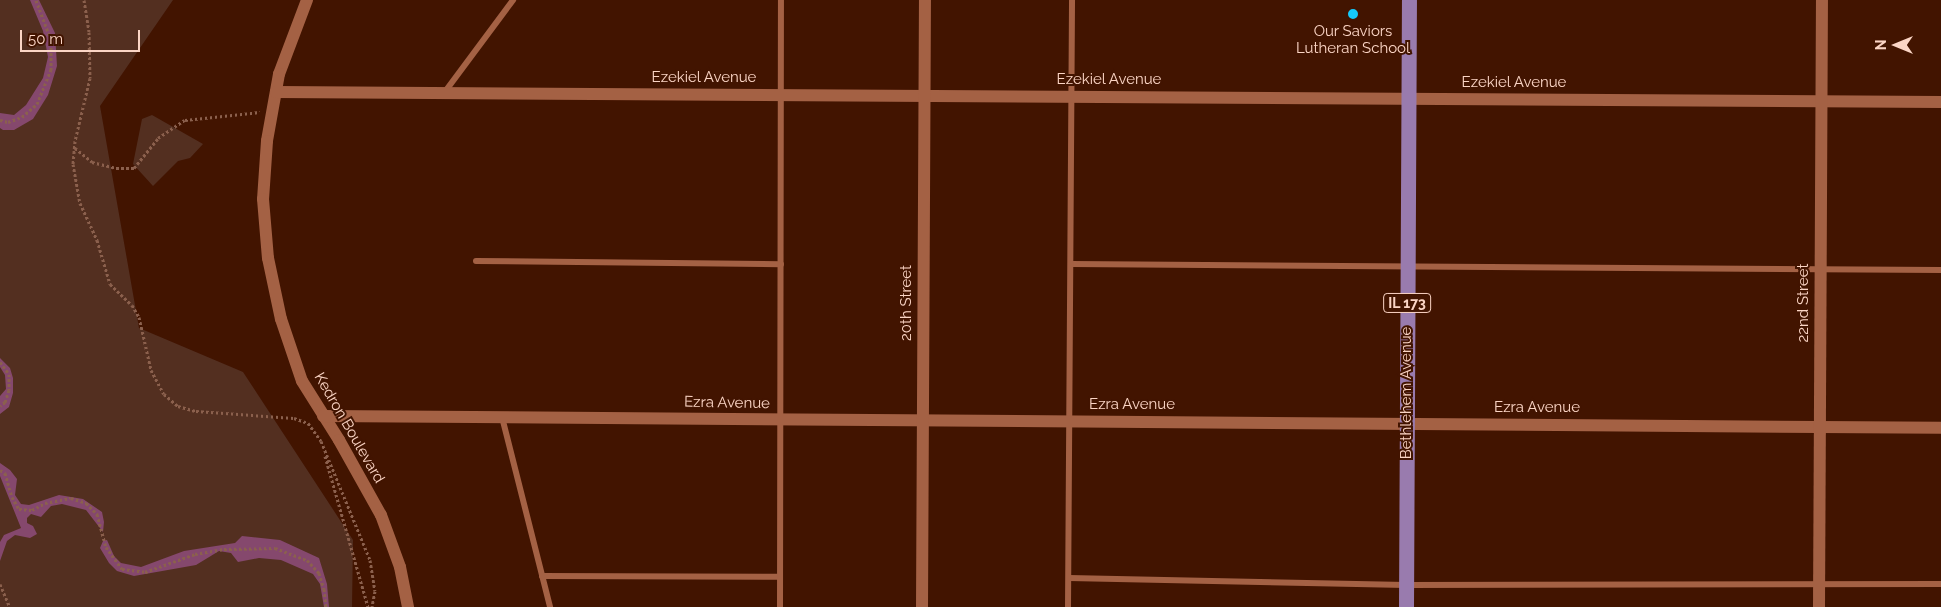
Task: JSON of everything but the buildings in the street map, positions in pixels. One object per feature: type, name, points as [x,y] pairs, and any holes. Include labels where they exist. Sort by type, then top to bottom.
[{"type":"main road","name":"Bethlehem Avenue","points":[[1406,607],[1409,0]]},
{"type":"street","name":"Kedron Boulevard","points":[[306,0],[279,74],[266,141],[263,199],[268,258],[282,320],[302,381],[380,515],[400,567],[408,607]]},
{"type":"street","name":"20th Street","points":[[922,607],[925,0]]},
{"type":"street","name":"22nd Street","points":[[1819,607],[1822,0]]},
{"type":"street","name":"Ezekiel Avenue","points":[[276,92],[1941,102]]},
{"type":"street","name":"Ezra Avenue","points":[[323,416],[1941,428]]},
{"type":"lane","points":[[444,93],[513,0]]},
{"type":"lane","points":[[780,607],[781,0]]},
{"type":"lane","points":[[1068,607],[1072,0]]},
{"type":"lane","points":[[476,261],[781,264]]},
{"type":"lane","points":[[1071,264],[1941,270]]},
{"type":"lane","points":[[502,417],[550,607]]},
{"type":"lane","points":[[542,576],[780,577]]},
{"type":"lane","points":[[1068,578],[1406,585],[1941,584]]},
{"type":"path","points":[[0,120],[8,122],[22,117],[37,104],[51,70],[50,40],[36,0]]},
{"type":"path","points":[[84,0],[89,32],[90,78],[74,148],[73,164],[80,203],[97,240],[110,284],[132,305],[139,316],[151,370],[164,394],[178,406],[196,411],[294,418],[308,424],[321,442],[370,560],[375,592],[372,607]]},
{"type":"path","points":[[74,148],[92,162],[116,168],[134,168],[158,138],[185,120],[272,112]]},
{"type":"path","points":[[0,362],[9,374],[9,390],[5,402],[0,406]]},
{"type":"path","points":[[321,442],[368,607]]},
{"type":"path","points":[[0,470],[5,473],[12,497],[19,510],[32,510],[45,503],[71,498],[86,503],[97,514],[106,547],[122,569],[145,572],[196,554],[224,549],[274,548],[307,560],[319,573],[324,588],[326,607]]},
{"type":"path","points":[[0,584],[10,607]]},
{"type":"shaded area","points":[[0,0],[173,0],[100,106],[139,328],[243,372],[353,540],[352,607],[0,607]]},
{"type":"shaded area","points":[[30,0],[39,0],[55,33],[57,66],[48,95],[33,119],[14,130],[3,130],[0,128],[0,113],[14,115],[26,105],[43,78],[48,57],[43,31]]},
{"type":"shaded area","points":[[152,115],[203,144],[190,158],[178,161],[153,186],[133,164],[142,119]]},
{"type":"shaded area","points":[[0,358],[10,368],[13,378],[13,393],[9,407],[0,414],[0,396],[6,389],[5,375],[0,367]]},
{"type":"shaded area","points":[[0,463],[10,470],[17,479],[15,495],[21,504],[29,505],[59,495],[83,499],[102,512],[103,532],[86,510],[62,504],[51,506],[41,517],[31,514],[27,518],[27,523],[33,526],[37,534],[30,538],[15,535],[7,541],[0,561],[0,542],[4,535],[21,528],[0,476]]},
{"type":"shaded area","points":[[242,536],[280,540],[319,558],[327,584],[329,607],[324,607],[320,584],[313,574],[281,560],[259,558],[238,562],[231,553],[219,551],[196,565],[134,576],[117,571],[109,563],[100,548],[103,541],[107,540],[114,556],[121,563],[141,567],[184,551],[235,543]]},
{"type":"place","name":"Our Saviors Lutheran School","points":[[1353,14]]}]
